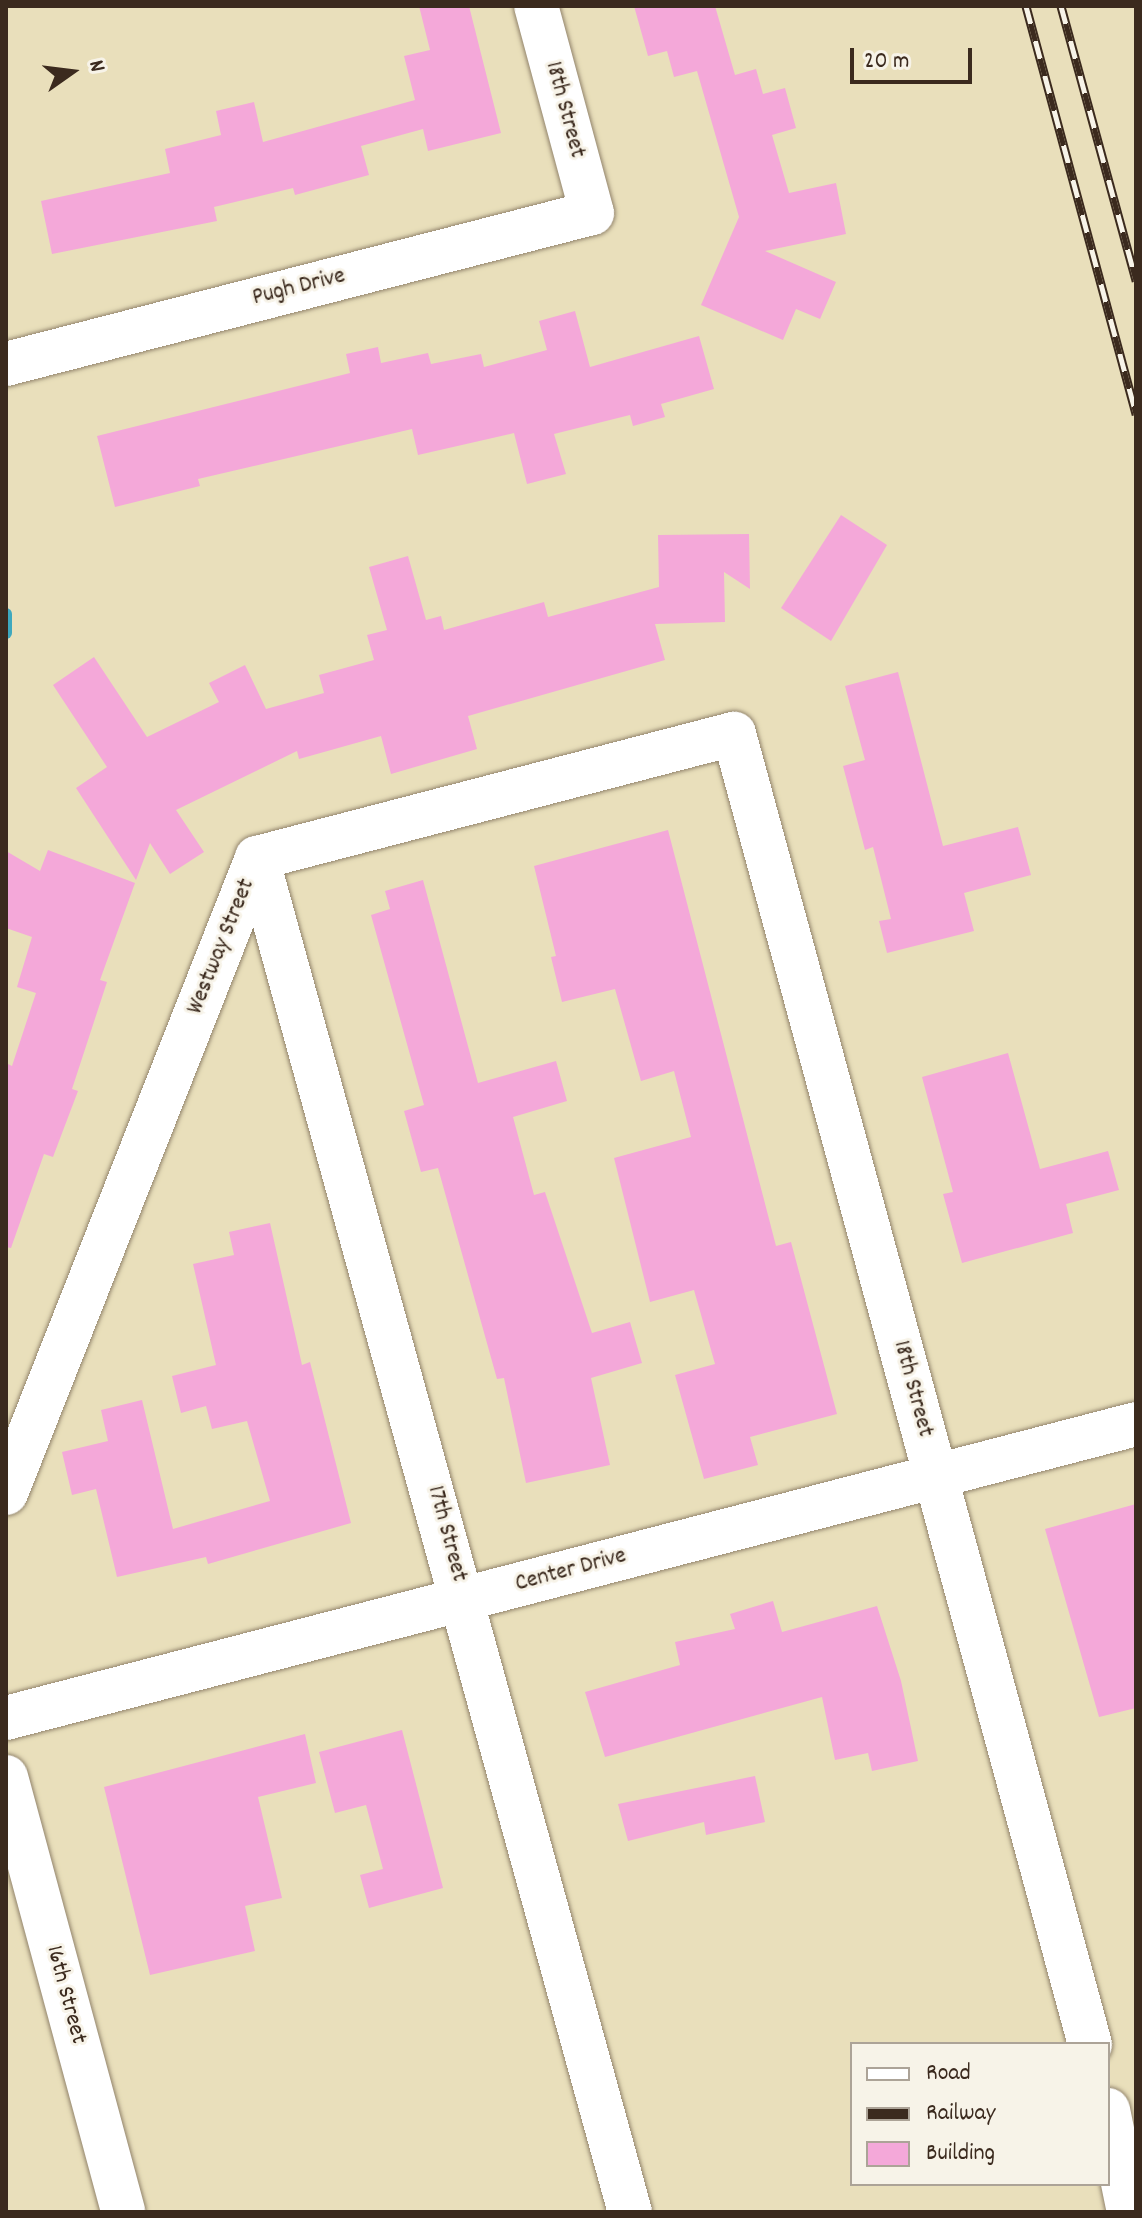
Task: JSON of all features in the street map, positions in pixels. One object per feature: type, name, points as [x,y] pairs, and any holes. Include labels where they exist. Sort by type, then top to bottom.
[{"type":"street","name":"18th Street","points":[[536,6],[592,213]]},
{"type":"street","name":"Pugh Drive","points":[[6,364],[592,213]]},
{"type":"street","name":"18th Street","points":[[734,734],[1089,2042]]},
{"type":"street","name":"Westway Street","points":[[6,1493],[257,858],[734,734]]},
{"type":"street","name":"17th Street","points":[[257,858],[630,2212]]},
{"type":"street","name":"Center Drive","points":[[6,1718],[1136,1424]]},
{"type":"street","name":"16th Street","points":[[6,1777],[123,2212]]},
{"type":"street","points":[[1110,2120],[1129,2212]]},
{"type":"building","points":[[419,6],[469,6],[501,133],[428,151],[423,129],[361,146],[369,175],[295,195],[293,188],[214,207],[217,221],[52,254],[41,201],[170,173],[165,149],[221,135],[216,111],[254,102],[263,142],[415,100],[404,56],[430,50]]},
{"type":"building","points":[[634,6],[715,6],[735,75],[756,69],[763,94],[785,88],[796,128],[772,135],[789,193],[836,183],[846,234],[765,251],[836,282],[820,319],[796,309],[783,340],[701,305],[739,217],[697,71],[674,77],[667,51],[648,56]]},
{"type":"building","points":[[575,311],[590,367],[699,336],[714,389],[661,404],[665,417],[633,426],[630,415],[554,434],[566,474],[527,484],[514,433],[418,455],[412,429],[198,479],[200,486],[115,507],[97,436],[350,373],[346,354],[378,347],[381,363],[428,353],[431,364],[481,354],[484,367],[547,350],[539,321]]},
{"type":"building","points":[[841,515],[887,545],[831,641],[781,608]]},
{"type":"building","points":[[749,534],[750,589],[724,572],[725,622],[655,624],[665,660],[468,716],[477,749],[391,774],[381,736],[299,759],[297,751],[176,810],[204,852],[170,874],[150,843],[136,880],[76,788],[107,767],[53,685],[94,657],[147,737],[219,702],[209,683],[245,665],[266,709],[324,693],[319,675],[374,660],[367,635],[387,630],[369,567],[408,556],[426,620],[441,616],[444,630],[544,602],[548,617],[659,587],[658,535]]},
{"type":"building","points":[[898,672],[943,846],[1018,827],[1031,875],[964,893],[974,931],[887,953],[879,921],[891,919],[873,847],[865,850],[843,766],[865,760],[845,686]]},
{"type":"building","points":[[668,830],[776,1246],[791,1242],[837,1414],[750,1437],[758,1465],[704,1479],[675,1375],[715,1364],[694,1290],[650,1302],[614,1158],[691,1137],[674,1071],[641,1081],[615,989],[562,1002],[551,957],[556,956],[534,866]]},
{"type":"building","points":[[48,850],[135,883],[100,980],[107,982],[72,1089],[78,1091],[53,1157],[44,1154],[11,1248],[6,1247],[6,1063],[12,1066],[36,993],[17,987],[32,937],[6,928],[6,851],[40,871]]},
{"type":"building","points":[[423,880],[478,1083],[556,1061],[567,1101],[513,1117],[534,1195],[545,1192],[592,1333],[630,1322],[642,1363],[591,1378],[610,1465],[526,1483],[504,1378],[497,1379],[438,1168],[421,1172],[404,1111],[424,1105],[371,915],[390,909],[385,891]]},
{"type":"building","points":[[1008,1053],[1040,1169],[1108,1151],[1119,1190],[1066,1204],[1073,1233],[962,1263],[943,1194],[953,1192],[922,1077]]},
{"type":"building","points":[[270,1223],[302,1365],[310,1362],[351,1523],[208,1564],[206,1557],[117,1577],[96,1489],[72,1495],[62,1452],[108,1441],[101,1410],[142,1400],[173,1529],[270,1501],[247,1421],[212,1429],[206,1406],[181,1413],[172,1376],[216,1365],[193,1264],[234,1255],[229,1232]]},
{"type":"building","points":[[1136,1504],[1136,1708],[1099,1717],[1045,1529]]},
{"type":"building","points":[[773,1601],[782,1632],[877,1606],[901,1681],[918,1761],[872,1771],[868,1753],[835,1760],[822,1697],[605,1757],[585,1692],[680,1665],[675,1642],[735,1629],[730,1614]]},
{"type":"building","points":[[402,1730],[443,1888],[369,1908],[360,1875],[383,1869],[366,1805],[335,1813],[319,1752]]},
{"type":"building","points":[[305,1734],[316,1783],[258,1797],[282,1898],[245,1906],[255,1951],[150,1975],[104,1787]]},
{"type":"building","points":[[755,1776],[765,1822],[706,1835],[704,1822],[628,1841],[618,1804]]},
{"type":"waterway","points":[[6,614],[6,633]]},
{"type":"railway","points":[[1026,6],[1136,414]]},
{"type":"railway","points":[[1061,6],[1136,281]]}]
